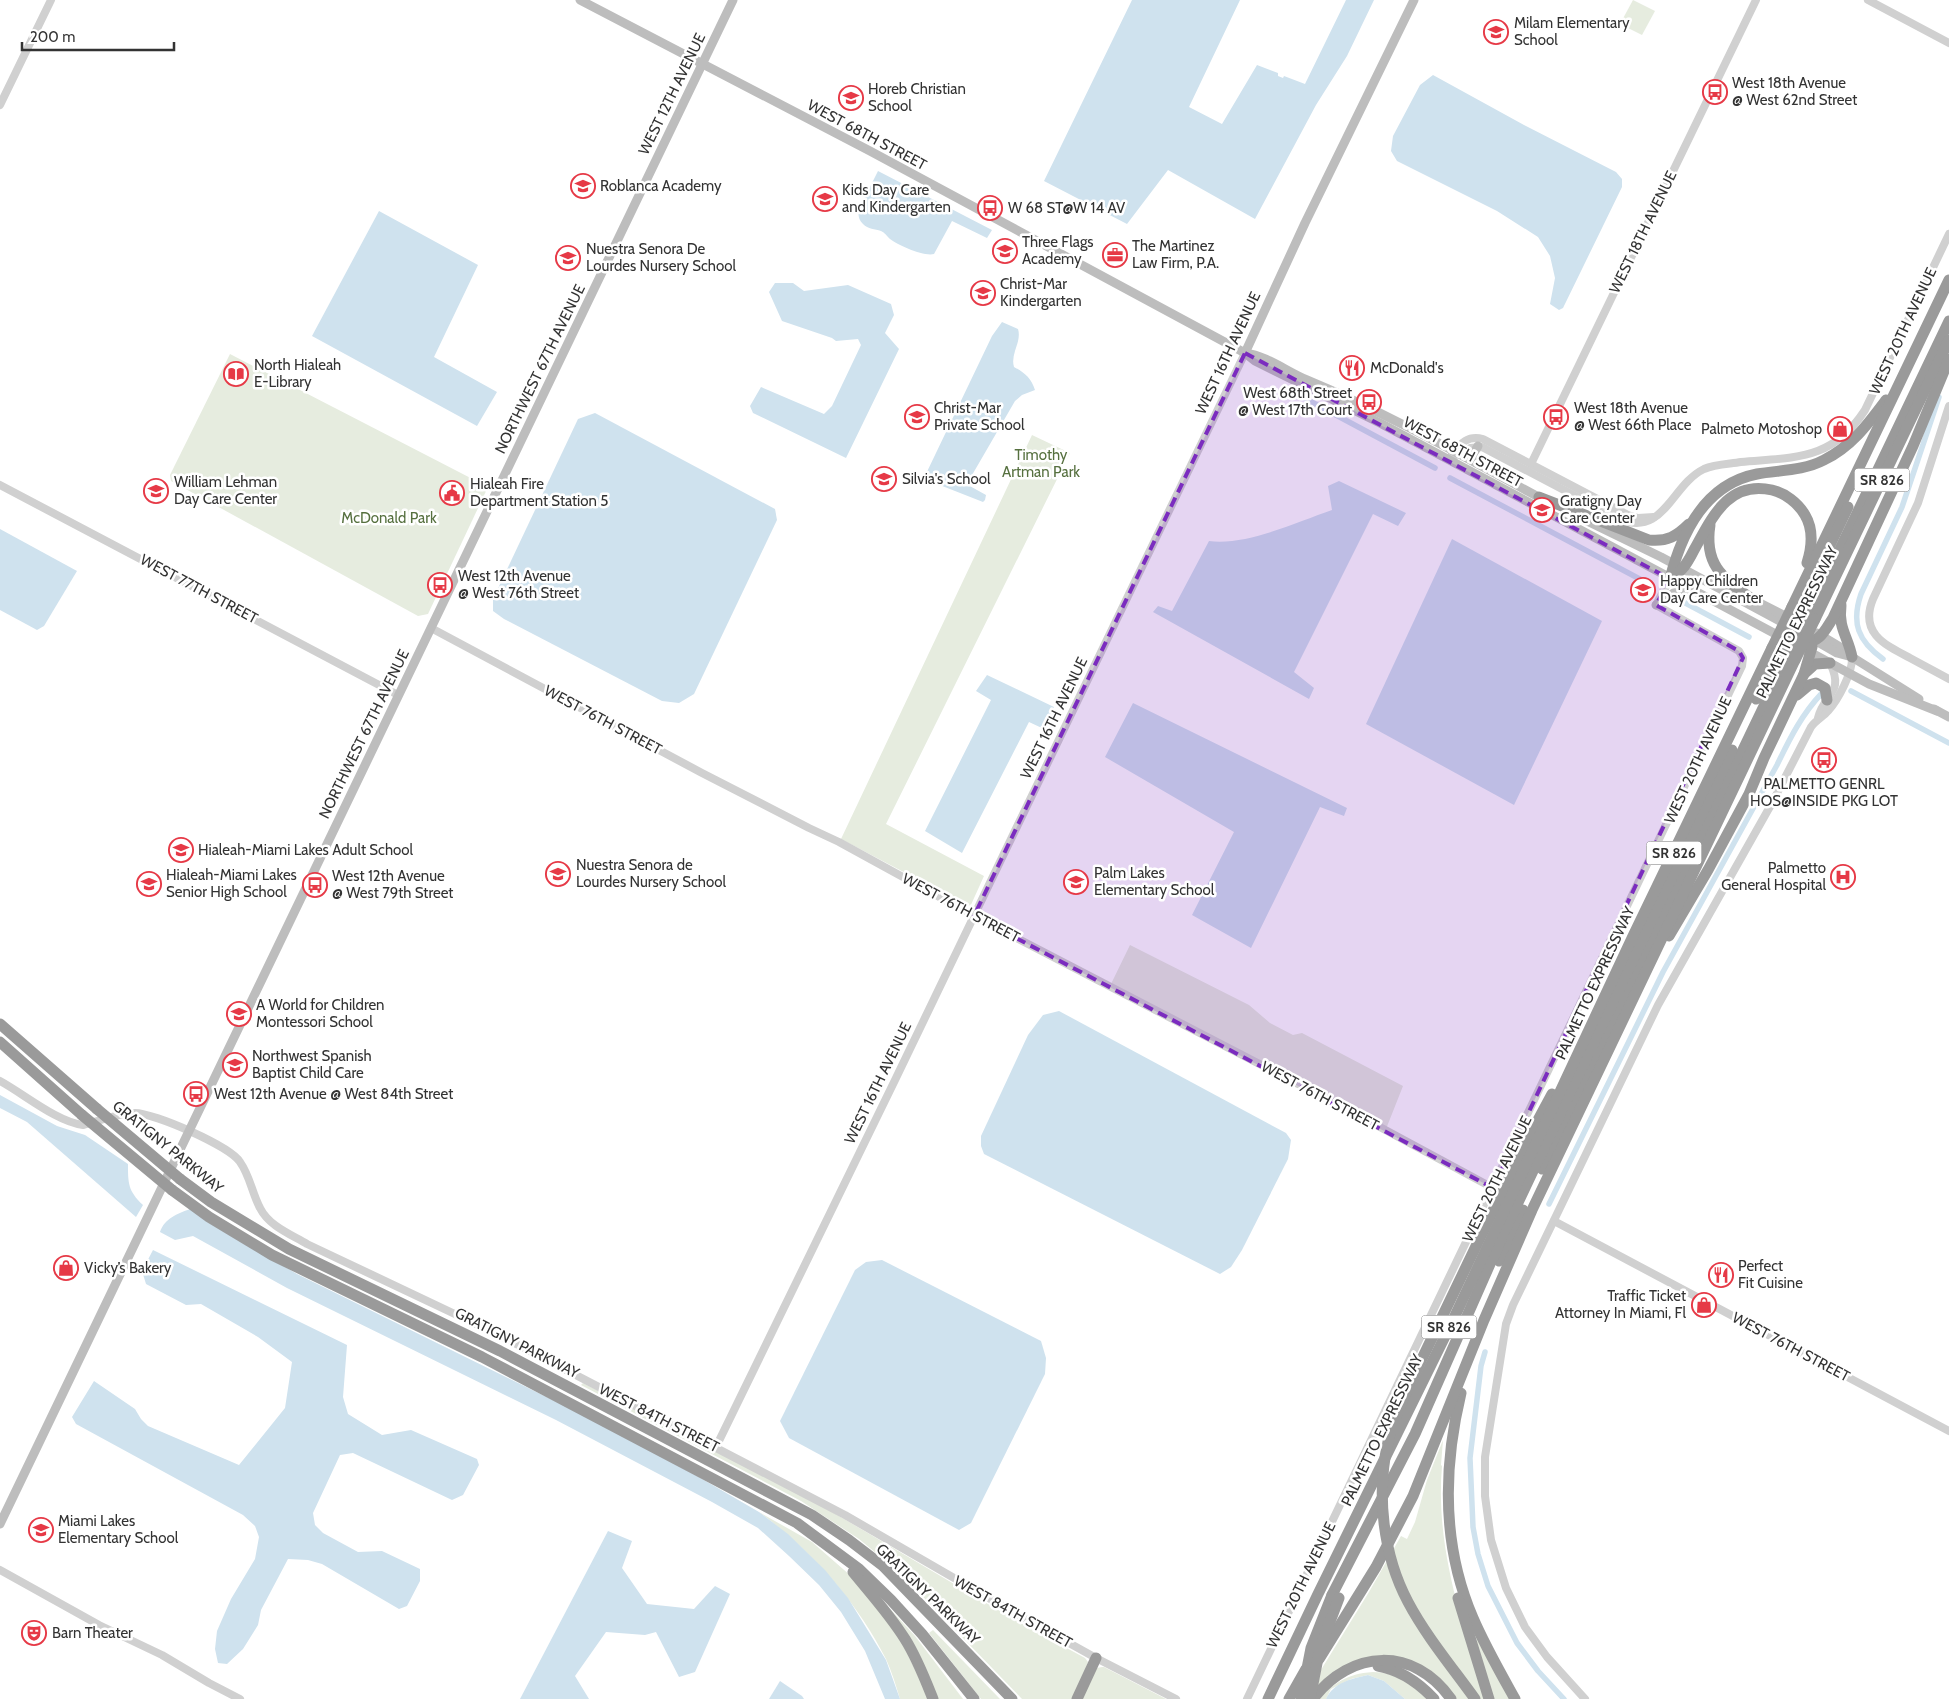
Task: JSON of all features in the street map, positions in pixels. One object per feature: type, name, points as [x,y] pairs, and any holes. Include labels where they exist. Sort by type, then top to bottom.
[{"type":"highway","name":"PALMETTO EXPRESSWAY","points":[[1295,1699],[1368,1580],[1400,1523],[1428,1462],[1467,1362],[1532,1210],[1654,955],[1803,613],[1903,376],[1949,280]]},
{"type":"highway","points":[[1803,613],[1949,296]]},
{"type":"highway","points":[[1803,613],[1949,321]]},
{"type":"highway","name":"PALMETTO EXPRESSWAY","points":[[1268,1699],[1454,1318],[1577,1058],[1784,654],[1803,613],[1949,340]]},
{"type":"highway","points":[[1654,955],[1675,928],[1726,839],[1749,794],[1804,674],[1813,641],[1842,598],[1913,446],[1949,358]]},
{"type":"highway","points":[[1539,497],[1649,540],[1673,538],[1697,515],[1709,498],[1735,481],[1760,474],[1805,468],[1840,451],[1864,429],[1903,376]]},
{"type":"highway","points":[[1670,579],[1710,520],[1722,505],[1733,496],[1744,491],[1766,489],[1778,492],[1798,505],[1805,515],[1812,536],[1803,613]]},
{"type":"highway","points":[[1679,566],[1697,515]]},
{"type":"highway","points":[[1710,520],[1708,546],[1711,559],[1724,578],[1749,597]]},
{"type":"highway","points":[[1842,598],[1841,628],[1852,657]]},
{"type":"highway","points":[[1788,640],[1813,641]]},
{"type":"highway","points":[[1310,1699],[1320,1648],[1335,1597],[1422,1436],[1484,1293],[1784,654]]},
{"type":"highway","points":[[1302,1699],[1311,1648],[1415,1434],[1509,1222],[1784,654]]},
{"type":"highway","points":[[1804,674],[1815,664],[1830,663]]},
{"type":"highway","points":[[1792,700],[1808,685],[1816,683],[1825,688],[1827,700]]},
{"type":"highway","name":"GRATIGNY PARKWAY","points":[[0,1024],[96,1109],[180,1179],[212,1202],[289,1249],[500,1350],[812,1515],[849,1540],[882,1566],[1012,1699]]},
{"type":"highway","name":"GRATIGNY PARKWAY","points":[[0,1042],[82,1115],[172,1190],[209,1217],[272,1256],[482,1356],[797,1523],[842,1556],[892,1600],[974,1699]]},
{"type":"highway","points":[[1475,1699],[1413,1611],[1402,1590],[1391,1557],[1384,1519],[1384,1465],[1395,1419],[1409,1386],[1524,1146],[1555,1088],[1577,1058]]},
{"type":"highway","points":[[1289,1699],[1368,1569],[1401,1507],[1430,1440],[1507,1244]]},
{"type":"highway","points":[[1467,1362],[1454,1424],[1449,1462],[1448,1501],[1455,1583],[1489,1699]]},
{"type":"highway","points":[[1452,1545],[1461,1586],[1472,1616],[1514,1699]]},
{"type":"highway","points":[[842,1556],[906,1640],[933,1699]]},
{"type":"highway","points":[[1077,1699],[1096,1658]]},
{"type":"highway","points":[[1314,1699],[1326,1684],[1342,1672],[1363,1662],[1390,1661],[1404,1664],[1431,1676],[1443,1687],[1451,1699]]},
{"type":"highway","points":[[1342,1672],[1365,1666],[1388,1668],[1411,1678],[1434,1699]]},
{"type":"main road","name":"WEST 68TH STREET","points":[[580,0],[1245,352],[1255,361],[1297,384],[1454,455],[1476,463],[1539,497],[1679,566],[1813,641],[1842,648],[1852,657],[1937,711]]},
{"type":"main road","name":"WEST 12TH AVENUE","points":[[598,281],[733,0]]},
{"type":"main road","name":"WEST 16TH AVENUE","points":[[1245,352],[1305,223],[1414,0]]},
{"type":"main road","name":"NORTHWEST 67TH AVENUE","points":[[0,1524],[598,281]]},
{"type":"main road","points":[[1476,463],[1473,454],[1478,446]]},
{"type":"main road","name":"WEST 68TH STREET","points":[[1454,455],[1670,579],[1788,640]]},
{"type":"main road","name":"WEST 68TH STREET","points":[[1679,566],[1691,569],[1749,597],[1813,641],[1830,663],[1849,674],[1949,717]]},
{"type":"main road","points":[[1656,606],[1678,590],[1691,590]]},
{"type":"street","points":[[0,106],[51,0]]},
{"type":"street","name":"WEST 18TH AVENUE","points":[[1531,464],[1756,0]]},
{"type":"street","points":[[1868,0],[1949,43]]},
{"type":"street","name":"WEST 20TH AVENUE","points":[[1654,518],[1663,511],[1696,474],[1705,468],[1805,456],[1836,443],[1854,426],[1865,410],[1891,358],[1949,234]]},
{"type":"street","name":"WEST 16TH AVENUE","points":[[716,1447],[1245,352]]},
{"type":"street","points":[[1949,406],[1918,503],[1871,603],[1869,612],[1870,622],[1876,635],[1884,644],[1949,679]]},
{"type":"street","points":[[1454,455],[1464,441],[1472,437],[1490,442],[1628,515],[1638,518],[1654,518]]},
{"type":"street","points":[[1454,455],[1478,446],[1485,448],[1627,522],[1645,523],[1654,518]]},
{"type":"street","points":[[1518,466],[1531,464]]},
{"type":"street","name":"WEST 77TH STREET","points":[[0,485],[398,695]]},
{"type":"street","points":[[1656,606],[1670,579]]},
{"type":"street","name":"WEST 20TH AVENUE","points":[[1247,1699],[1742,666],[1743,658],[1739,651],[1656,606]]},
{"type":"street","name":"WEST 76TH STREET","points":[[431,628],[702,773],[839,842],[974,916],[1352,1112],[1493,1188]]},
{"type":"street","points":[[1585,1699],[1544,1655],[1527,1629],[1514,1606],[1502,1578],[1494,1552],[1485,1496],[1486,1446],[1506,1324],[1513,1305],[1658,1005],[1772,803],[1808,732],[1818,718],[1830,708],[1849,674],[1852,657]]},
{"type":"street","points":[[1818,718],[1820,711],[1836,686],[1836,680],[1830,663]]},
{"type":"street","name":"WEST 84TH STREET","points":[[0,1081],[63,1120],[75,1124],[83,1125],[134,1113],[148,1114],[189,1131],[232,1153],[240,1162],[264,1215],[272,1223],[307,1244],[497,1334],[716,1447],[845,1515],[939,1571],[1096,1658],[1176,1699]]},
{"type":"street","name":"WEST 76TH STREET","points":[[1554,1221],[1949,1431]]},
{"type":"street","points":[[0,1570],[100,1625],[162,1655],[240,1699]]},
{"type":"highlighted area","points":[[1245,353],[1670,579],[1656,605],[1739,651],[1743,658],[1493,1188],[974,916]]},
{"type":"green space","points":[[1633,0],[1655,11],[1642,35],[1620,24]]},
{"type":"green space","name":"McDonald Park","points":[[230,354],[488,487],[428,614],[418,616],[171,481],[170,475]]},
{"type":"green space","name":"Timothy Artman Park","points":[[1032,435],[1070,453],[886,824],[984,876],[970,907],[841,839]]},
{"type":"green space","points":[[1130,945],[1249,1005],[1270,1023],[1293,1035],[1302,1033],[1403,1086],[1386,1129],[1111,984]]},
{"type":"green space","points":[[583,1383],[817,1503],[1015,1620],[1085,1658],[1088,1662],[1074,1699],[1022,1699],[899,1572],[859,1539],[801,1501],[581,1385]]},
{"type":"green space","points":[[1443,1440],[1441,1496],[1446,1555],[1459,1613],[1485,1699],[1453,1699],[1440,1681],[1377,1658],[1303,1699],[1401,1536],[1407,1539],[1415,1522],[1427,1480]]},
{"type":"green space","points":[[759,1512],[812,1542],[851,1576],[900,1638],[929,1699],[900,1699],[886,1659],[874,1637],[847,1597],[815,1561]]},
{"type":"green space","points":[[882,1600],[915,1636],[963,1699],[934,1699]]},
{"type":"green space","points":[[1473,1626],[1510,1699],[1491,1699]]},
{"type":"green space","points":[[933,1630],[1000,1699],[981,1699],[929,1633]]},
{"type":"green space","points":[[1104,1667],[1166,1699],[1080,1699],[1097,1668]]},
{"type":"green space","points":[[1373,1672],[1390,1674],[1397,1677],[1428,1699],[1405,1699],[1384,1681],[1368,1675],[1351,1679],[1331,1689],[1326,1699],[1316,1699],[1348,1677]]},
{"type":"water","points":[[1132,0],[1240,0],[1189,107],[1222,124],[1257,65],[1278,73],[1278,76],[1283,78],[1284,76],[1305,84],[1346,0],[1374,0],[1347,56],[1316,105],[1255,219],[1168,170],[1127,224],[1044,181]]},
{"type":"water","points":[[1433,75],[1524,125],[1616,172],[1622,179],[1622,187],[1563,308],[1559,310],[1550,304],[1555,278],[1550,256],[1538,237],[1497,211],[1397,161],[1391,151],[1393,136],[1420,85]]},
{"type":"water","points":[[878,171],[992,230],[987,238],[952,221],[934,254],[924,254],[899,244],[882,232],[865,226],[859,218],[859,209]]},
{"type":"water","points":[[379,211],[478,265],[434,357],[497,392],[477,426],[312,336]]},
{"type":"water","points":[[775,283],[793,283],[804,291],[848,285],[891,304],[894,315],[885,333],[899,349],[846,458],[753,413],[750,406],[761,387],[824,414],[832,406],[861,345],[858,339],[836,341],[782,321],[769,292]]},
{"type":"water","points":[[1002,322],[1018,329],[1019,334],[1013,362],[1014,367],[1027,376],[1035,390],[1022,395],[1015,401],[968,482],[968,485],[986,495],[983,502],[924,478],[992,336]]},
{"type":"water","points":[[595,413],[775,509],[777,520],[694,694],[679,703],[662,701],[504,619],[493,611],[493,599],[578,419]]},
{"type":"water","points":[[1339,481],[1406,513],[1398,526],[1373,514],[1294,672],[1314,688],[1309,699],[1153,612],[1158,606],[1172,611],[1209,541],[1223,542],[1255,537],[1332,510],[1328,486]]},
{"type":"water","points":[[0,529],[77,571],[44,626],[37,630],[0,610]]},
{"type":"water","points":[[1452,539],[1602,621],[1514,805],[1366,724]]},
{"type":"water","points":[[987,675],[1054,707],[1044,729],[1029,722],[962,853],[925,831],[991,700],[976,691]]},
{"type":"water","points":[[1133,703],[1347,808],[1344,816],[1320,807],[1251,948],[1192,915],[1234,832],[1105,757]]},
{"type":"water","points":[[1059,1011],[1286,1133],[1291,1140],[1288,1159],[1242,1250],[1231,1267],[1220,1274],[984,1154],[981,1146],[981,1136],[1028,1035],[1043,1015]]},
{"type":"water","points":[[0,1095],[57,1126],[85,1135],[128,1164],[130,1186],[134,1195],[143,1205],[136,1217],[27,1122],[0,1108]]},
{"type":"water","points":[[190,1209],[297,1274],[595,1421],[759,1512],[788,1534],[825,1570],[848,1598],[886,1660],[900,1699],[885,1699],[865,1651],[841,1612],[819,1585],[758,1528],[556,1420],[287,1288],[193,1236],[175,1240],[160,1232],[168,1220]]},
{"type":"water","points":[[153,1250],[347,1345],[343,1397],[348,1414],[382,1435],[411,1430],[477,1459],[479,1465],[463,1495],[452,1500],[353,1453],[340,1455],[313,1513],[315,1525],[323,1533],[358,1552],[382,1551],[420,1569],[420,1581],[407,1606],[399,1609],[322,1564],[308,1560],[288,1559],[261,1610],[258,1625],[243,1649],[227,1664],[218,1663],[215,1649],[217,1631],[231,1599],[255,1559],[259,1537],[255,1526],[243,1515],[76,1424],[72,1417],[94,1381],[135,1409],[148,1426],[239,1465],[285,1408],[292,1362],[258,1337],[201,1304],[186,1305],[146,1284],[142,1271]]},
{"type":"water","points":[[882,1260],[1041,1341],[1046,1358],[1045,1374],[971,1523],[959,1530],[789,1438],[780,1421],[855,1270],[866,1262]]},
{"type":"water","points":[[608,1531],[632,1541],[622,1568],[647,1604],[694,1609],[715,1586],[730,1594],[695,1672],[679,1677],[656,1632],[645,1635],[606,1632],[575,1676],[589,1699],[520,1699]]},
{"type":"water","points":[[1368,1675],[1384,1681],[1405,1699],[1326,1699],[1329,1693],[1338,1685]]},
{"type":"water","points":[[780,1681],[802,1696],[804,1699],[769,1699]]},
{"type":"waterway","points":[[1291,391],[1435,468]]},
{"type":"waterway","points":[[1883,659],[1862,638],[1857,623],[1858,604],[1902,507],[1939,397]]},
{"type":"waterway","points":[[1450,478],[1651,585]]},
{"type":"waterway","points":[[1676,598],[1749,637]]},
{"type":"waterway","points":[[1851,691],[1949,743]]},
{"type":"waterway","points":[[1549,1204],[1663,972],[1797,727],[1808,709],[1822,693]]},
{"type":"waterway","points":[[1485,1352],[1481,1366],[1470,1458],[1473,1527],[1478,1554],[1488,1586],[1517,1643],[1538,1671],[1564,1699]]},
{"type":"place","name":"Milam Elementary School","points":[[1496,32]]},
{"type":"place","name":"West 18th Avenue @ West 62nd Street","points":[[1715,92]]},
{"type":"place","name":"Horeb Christian School","points":[[851,98]]},
{"type":"place","name":"Roblanca Academy","points":[[583,186]]},
{"type":"place","name":"Kids Day Care and Kindergarten","points":[[825,199]]},
{"type":"place","name":"W 68 ST@W 14 AV","points":[[990,208]]},
{"type":"place","name":"Three Flags Academy","points":[[1005,251]]},
{"type":"place","name":"The Martinez Law Firm, P.A.","points":[[1115,255]]},
{"type":"place","name":"Nuestra Senora De Lourdes Nursery School","points":[[568,258]]},
{"type":"place","name":"Christ-Mar Kindergarten","points":[[983,293]]},
{"type":"place","name":"McDonald's","points":[[1352,368]]},
{"type":"place","name":"North Hialeah E-Library","points":[[236,374]]},
{"type":"place","name":"West 68th Street @ West 17th Court","points":[[1369,402]]},
{"type":"place","name":"Christ-Mar Private School","points":[[917,417]]},
{"type":"place","name":"West 18th Avenue @ West 66th Place","points":[[1556,417]]},
{"type":"place","name":"Palmeto Motoshop","points":[[1840,429]]},
{"type":"place","name":"Silvia's School","points":[[884,479]]},
{"type":"place","name":"William Lehman Day Care Center","points":[[156,491]]},
{"type":"place","name":"Hialeah Fire Department Station 5","points":[[452,493]]},
{"type":"place","name":"Gratigny Day Care Center","points":[[1542,510]]},
{"type":"place","name":"West 12th Avenue @ West 76th Street","points":[[440,585]]},
{"type":"place","name":"Happy Children Day Care Center","points":[[1643,590]]},
{"type":"place","name":"PALMETTO GENRL HOS@INSIDE PKG LOT","points":[[1824,760]]},
{"type":"place","name":"Hialeah-Miami Lakes Adult School","points":[[181,850]]},
{"type":"place","name":"Nuestra Senora de Lourdes Nursery School","points":[[558,874]]},
{"type":"place","name":"Palmetto General Hospital","points":[[1843,877]]},
{"type":"place","name":"Palm Lakes Elementary School","points":[[1076,882]]},
{"type":"place","name":"Hialeah-Miami Lakes Senior High School","points":[[149,884]]},
{"type":"place","name":"West 12th Avenue @ West 79th Street","points":[[315,885]]},
{"type":"place","name":"A World for Children Montessori School","points":[[239,1014]]},
{"type":"place","name":"Northwest Spanish Baptist Child Care","points":[[235,1065]]},
{"type":"place","name":"West 12th Avenue @ West 84th Street","points":[[196,1094]]},
{"type":"place","name":"Vicky’s Bakery","points":[[66,1268]]},
{"type":"place","name":"Perfect Fit Cuisine","points":[[1721,1275]]},
{"type":"place","name":"Traffic Ticket Attorney In Miami, Fl","points":[[1704,1305]]},
{"type":"place","name":"Miami Lakes Elementary School","points":[[41,1530]]},
{"type":"place","name":"Barn Theater","points":[[34,1633]]}]
